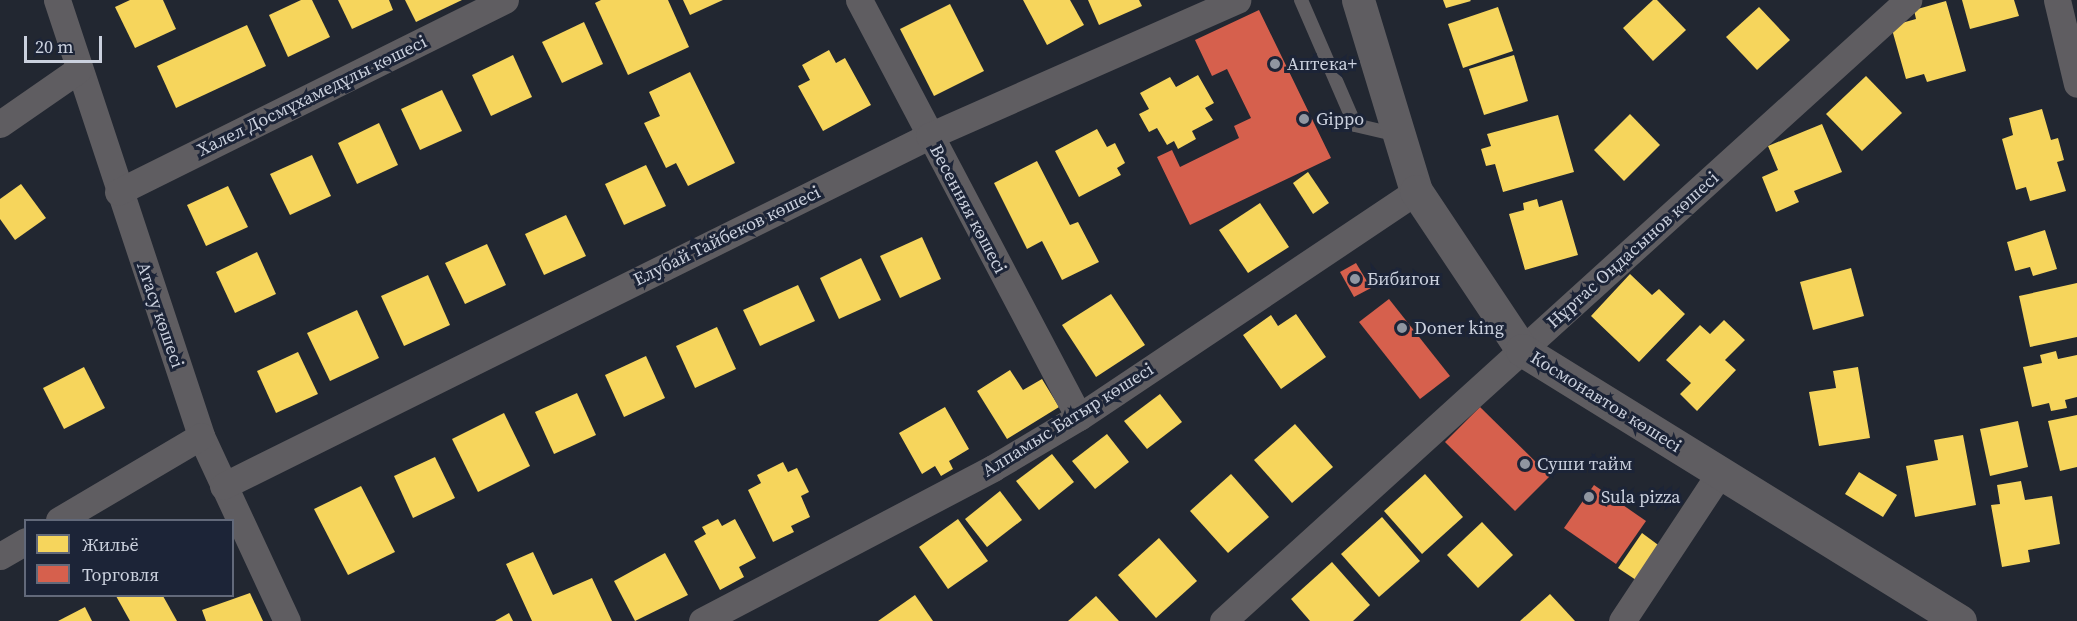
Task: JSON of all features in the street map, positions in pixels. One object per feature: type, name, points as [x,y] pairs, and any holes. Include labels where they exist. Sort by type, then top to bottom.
[{"type":"street","name":"Атасу көшесі","points":[[57,0],[118,192],[201,436],[287,621]]},
{"type":"street","name":"Халел Досмұхамедұлы көшесі","points":[[118,192],[506,0]]},
{"type":"street","name":"Весенняя көшесі","points":[[859,0],[1079,417]]},
{"type":"street","name":"Елубай Тайбеков көшесі","points":[[224,486],[929,136],[1237,0]]},
{"type":"street","name":"Космонавтов көшесі","points":[[1358,0],[1416,191],[1522,350],[1960,621]]},
{"type":"street","name":"Нұртас Оңдасынов көшесі","points":[[1223,621],[1908,0]]},
{"type":"street","points":[[2057,0],[2077,84]]},
{"type":"street","points":[[0,124],[78,70]]},
{"type":"street","name":"Алпамыс Батыр көшесі","points":[[702,621],[993,468],[1079,417],[1416,191]]},
{"type":"street","points":[[61,519],[201,436]]},
{"type":"street","points":[[1622,621],[1720,473]]},
{"type":"street","points":[[0,556],[24,542]]},
{"type":"lane","points":[[1301,0],[1355,125],[1399,136]]},
{"type":"building: Жильё","points":[[130,0],[163,0],[176,29],[135,48],[115,7]]},
{"type":"building: Жильё","points":[[301,0],[312,0],[330,37],[288,57],[269,15]]},
{"type":"building: Жильё","points":[[338,0],[389,0],[393,10],[352,29]]},
{"type":"building: Жильё","points":[[405,0],[462,0],[416,22]]},
{"type":"building: Жильё","points":[[601,0],[668,0],[689,47],[628,75],[595,3]]},
{"type":"building: Жильё","points":[[683,0],[723,0],[690,15]]},
{"type":"building: Жильё","points":[[1023,0],[1070,0],[1084,25],[1047,45]]},
{"type":"building: Жильё","points":[[1088,0],[1139,0],[1142,6],[1099,25]]},
{"type":"building: Жильё","points":[[1443,0],[1470,0],[1471,1],[1446,8]]},
{"type":"building: Жильё","points":[[1653,0],[1657,0],[1686,30],[1653,61],[1623,28]]},
{"type":"building: Жильё","points":[[1962,0],[2014,0],[2019,16],[1970,29]]},
{"type":"building: Жильё","points":[[1946,1],[1966,71],[1927,82],[1924,74],[1906,79],[1891,26],[1916,19],[1914,10]]},
{"type":"building: Жильё","points":[[950,4],[984,71],[934,96],[900,29]]},
{"type":"building: Жильё","points":[[1498,7],[1513,51],[1463,68],[1448,24]]},
{"type":"building: Жильё","points":[[1759,7],[1790,40],[1757,70],[1726,37]]},
{"type":"building: Жильё","points":[[584,22],[603,64],[562,83],[542,42]]},
{"type":"building: Жильё","points":[[247,25],[266,66],[176,108],[157,66]]},
{"type":"building: Жильё","points":[[829,50],[836,63],[845,58],[871,105],[823,131],[798,86],[810,80],[802,65]]},
{"type":"building: Жильё","points":[[513,55],[532,97],[491,116],[472,75]]},
{"type":"building: Жильё","points":[[1514,55],[1528,101],[1484,115],[1469,69]]},
{"type":"building: Жильё","points":[[690,72],[735,163],[688,186],[676,163],[666,168],[644,123],[660,116],[649,92]]},
{"type":"building: Жильё","points":[[1198,75],[1214,103],[1205,108],[1213,120],[1192,131],[1196,139],[1178,149],[1174,141],[1167,145],[1157,128],[1149,132],[1139,114],[1149,109],[1140,93],[1170,77],[1176,87]]},
{"type":"building: Жильё","points":[[1866,76],[1902,113],[1862,151],[1826,114]]},
{"type":"building: Жильё","points":[[442,90],[462,131],[420,150],[401,109]]},
{"type":"building: Жильё","points":[[2042,109],[2051,140],[2058,138],[2064,160],[2057,162],[2066,191],[2030,201],[2026,187],[2016,190],[2002,139],[2013,135],[2009,118]]},
{"type":"building: Жильё","points":[[1630,114],[1660,145],[1624,181],[1594,150]]},
{"type":"building: Жильё","points":[[1558,115],[1574,172],[1503,192],[1495,164],[1486,166],[1481,149],[1491,146],[1487,134]]},
{"type":"building: Жильё","points":[[379,123],[398,165],[357,184],[338,143]]},
{"type":"building: Жильё","points":[[1822,124],[1842,172],[1794,191],[1799,202],[1776,212],[1762,177],[1778,170],[1768,146]]},
{"type":"building: Жильё","points":[[1097,129],[1107,147],[1115,143],[1125,163],[1117,168],[1121,175],[1079,197],[1055,151]]},
{"type":"building: Жильё","points":[[312,155],[331,196],[290,215],[270,174]]},
{"type":"building: Жильё","points":[[1037,161],[1070,225],[1078,222],[1099,262],[1062,280],[1042,241],[1027,249],[994,183]]},
{"type":"building: Жильё","points":[[646,165],[666,206],[624,225],[605,184]]},
{"type":"building: Жильё","points":[[1308,172],[1329,203],[1313,214],[1293,183]]},
{"type":"building: Жильё","points":[[21,184],[46,218],[15,240],[0,219],[0,199]]},
{"type":"building: Жильё","points":[[228,186],[248,227],[206,246],[187,205]]},
{"type":"building: Жильё","points":[[1537,199],[1539,207],[1562,200],[1578,255],[1525,270],[1509,214],[1524,210],[1523,203]]},
{"type":"building: Жильё","points":[[1260,203],[1289,247],[1248,273],[1219,230]]},
{"type":"building: Жильё","points":[[566,215],[586,256],[544,275],[525,234]]},
{"type":"building: Жильё","points":[[2045,230],[2057,269],[2033,276],[2030,267],[2015,271],[2007,242]]},
{"type":"building: Жильё","points":[[922,237],[941,279],[900,298],[880,256]]},
{"type":"building: Жильё","points":[[487,244],[506,285],[465,304],[445,263]]},
{"type":"building: Жильё","points":[[257,252],[276,294],[235,313],[216,272]]},
{"type":"building: Жильё","points":[[861,258],[881,300],[839,319],[820,278]]},
{"type":"building: Жильё","points":[[1851,268],[1864,316],[1813,330],[1800,282]]},
{"type":"building: Жильё","points":[[1630,274],[1652,295],[1659,289],[1685,314],[1639,362],[1591,316]]},
{"type":"building: Жильё","points":[[428,275],[450,325],[404,346],[381,296]]},
{"type":"building: Жильё","points":[[2077,283],[2077,337],[2030,347],[2019,296]]},
{"type":"building: Жильё","points":[[798,285],[815,321],[760,346],[743,310]]},
{"type":"building: Жильё","points":[[1111,294],[1145,345],[1096,377],[1062,325]]},
{"type":"building: Жильё","points":[[357,310],[379,358],[330,381],[307,333]]},
{"type":"building: Жильё","points":[[1296,314],[1326,357],[1281,389],[1243,335],[1271,315],[1278,326]]},
{"type":"building: Жильё","points":[[1724,320],[1745,340],[1725,360],[1736,370],[1697,411],[1680,394],[1691,383],[1666,360],[1700,325],[1710,334]]},
{"type":"building: Жильё","points":[[717,327],[736,369],[695,388],[676,346]]},
{"type":"building: Жильё","points":[[2056,351],[2058,359],[2077,355],[2077,397],[2065,400],[2067,408],[2051,411],[2049,403],[2032,407],[2023,367],[2042,363],[2040,355]]},
{"type":"building: Жильё","points":[[298,352],[318,394],[276,413],[257,371]]},
{"type":"building: Жильё","points":[[646,356],[665,398],[624,417],[605,375]]},
{"type":"building: Жильё","points":[[84,367],[105,408],[64,429],[43,388]]},
{"type":"building: Жильё","points":[[1858,367],[1870,438],[1819,446],[1809,392],[1836,388],[1833,371]]},
{"type":"building: Жильё","points":[[1010,370],[1023,390],[1042,379],[1059,407],[1007,439],[977,391]]},
{"type":"building: Жильё","points":[[577,393],[596,435],[554,454],[535,412]]},
{"type":"building: Жильё","points":[[1160,394],[1182,422],[1147,449],[1124,421]]},
{"type":"building: Жильё","points":[[945,407],[969,449],[949,461],[953,469],[941,476],[935,466],[922,474],[899,433]]},
{"type":"building: Жильё","points":[[504,413],[530,466],[478,492],[452,439]]},
{"type":"building: Жильё","points":[[2077,415],[2077,467],[2060,471],[2048,421]]},
{"type":"building: Жильё","points":[[2018,421],[2028,467],[1990,476],[1980,429]]},
{"type":"building: Жильё","points":[[1295,424],[1333,467],[1292,503],[1254,460]]},
{"type":"building: Жильё","points":[[1107,434],[1129,462],[1095,489],[1072,461]]},
{"type":"building: Жильё","points":[[1963,435],[1976,505],[1915,517],[1906,466],[1938,460],[1934,440]]},
{"type":"building: Жильё","points":[[1052,454],[1074,482],[1039,510],[1016,481]]},
{"type":"building: Жильё","points":[[435,457],[455,498],[413,518],[394,476]]},
{"type":"building: Жильё","points":[[783,462],[788,472],[797,468],[809,492],[801,496],[810,517],[791,526],[794,532],[773,542],[748,490],[761,483],[757,475]]},
{"type":"building: Жильё","points":[[1859,472],[1897,495],[1883,517],[1845,494]]},
{"type":"building: Жильё","points":[[1231,474],[1269,517],[1228,553],[1190,511]]},
{"type":"building: Жильё","points":[[1425,474],[1463,517],[1422,554],[1384,511]]},
{"type":"building: Жильё","points":[[2021,481],[2025,500],[2052,496],[2060,544],[2028,550],[2030,562],[2002,567],[1991,505],[2000,504],[1997,485]]},
{"type":"building: Жильё","points":[[361,486],[395,552],[348,575],[314,509]]},
{"type":"building: Жильё","points":[[1000,491],[1022,520],[987,547],[965,519]]},
{"type":"building: Жильё","points":[[1382,517],[1420,561],[1379,597],[1341,554]]},
{"type":"building: Жильё","points":[[718,519],[722,526],[735,519],[756,558],[739,567],[744,577],[720,590],[694,541],[706,534],[702,527]]},
{"type":"building: Жильё","points":[[958,519],[988,561],[948,589],[919,547]]},
{"type":"building: Жильё","points":[[1482,522],[1513,555],[1478,588],[1447,555]]},
{"type":"building: Жильё","points":[[1642,533],[1665,550],[1642,584],[1618,568]]},
{"type":"building: Жильё","points":[[1159,538],[1197,581],[1156,618],[1118,575]]},
{"type":"building: Жильё","points":[[533,552],[553,595],[592,578],[612,621],[532,621],[506,564]]},
{"type":"building: Жильё","points":[[665,553],[688,595],[635,621],[614,581]]},
{"type":"building: Жильё","points":[[1332,562],[1370,605],[1353,621],[1310,621],[1291,599]]},
{"type":"building: Жильё","points":[[250,593],[263,621],[206,621],[202,610]]},
{"type":"building: Жильё","points":[[1550,594],[1575,621],[1520,621]]},
{"type":"building: Жильё","points":[[915,595],[933,621],[878,621]]},
{"type":"building: Жильё","points":[[1096,596],[1119,621],[1068,621]]},
{"type":"building: Жильё","points":[[117,597],[164,597],[177,621],[130,621]]},
{"type":"building: Жильё","points":[[85,607],[92,621],[58,621]]},
{"type":"building: Жильё","points":[[509,613],[513,621],[495,621]]},
{"type":"building: Торговля","points":[[1259,10],[1331,158],[1190,225],[1157,157],[1172,150],[1180,167],[1239,138],[1234,126],[1251,118],[1227,69],[1212,76],[1195,40]]},
{"type":"building: Торговля","points":[[1356,263],[1371,288],[1354,297],[1340,272]]},
{"type":"building: Торговля","points":[[1389,299],[1450,376],[1420,399],[1359,322]]},
{"type":"building: Торговля","points":[[1480,407],[1550,476],[1515,511],[1445,442]]},
{"type":"building: Торговля","points":[[1594,485],[1646,521],[1616,564],[1564,528]]},
{"type":"place","name":"Аптека+","points":[[1275,64]]},
{"type":"place","name":"Gippo","points":[[1304,119]]},
{"type":"place","name":"Бибигон","points":[[1355,279]]},
{"type":"place","name":"Doner king","points":[[1402,328]]},
{"type":"place","name":"Суши тайм","points":[[1525,464]]},
{"type":"place","name":"Sula pizza","points":[[1589,497]]}]
